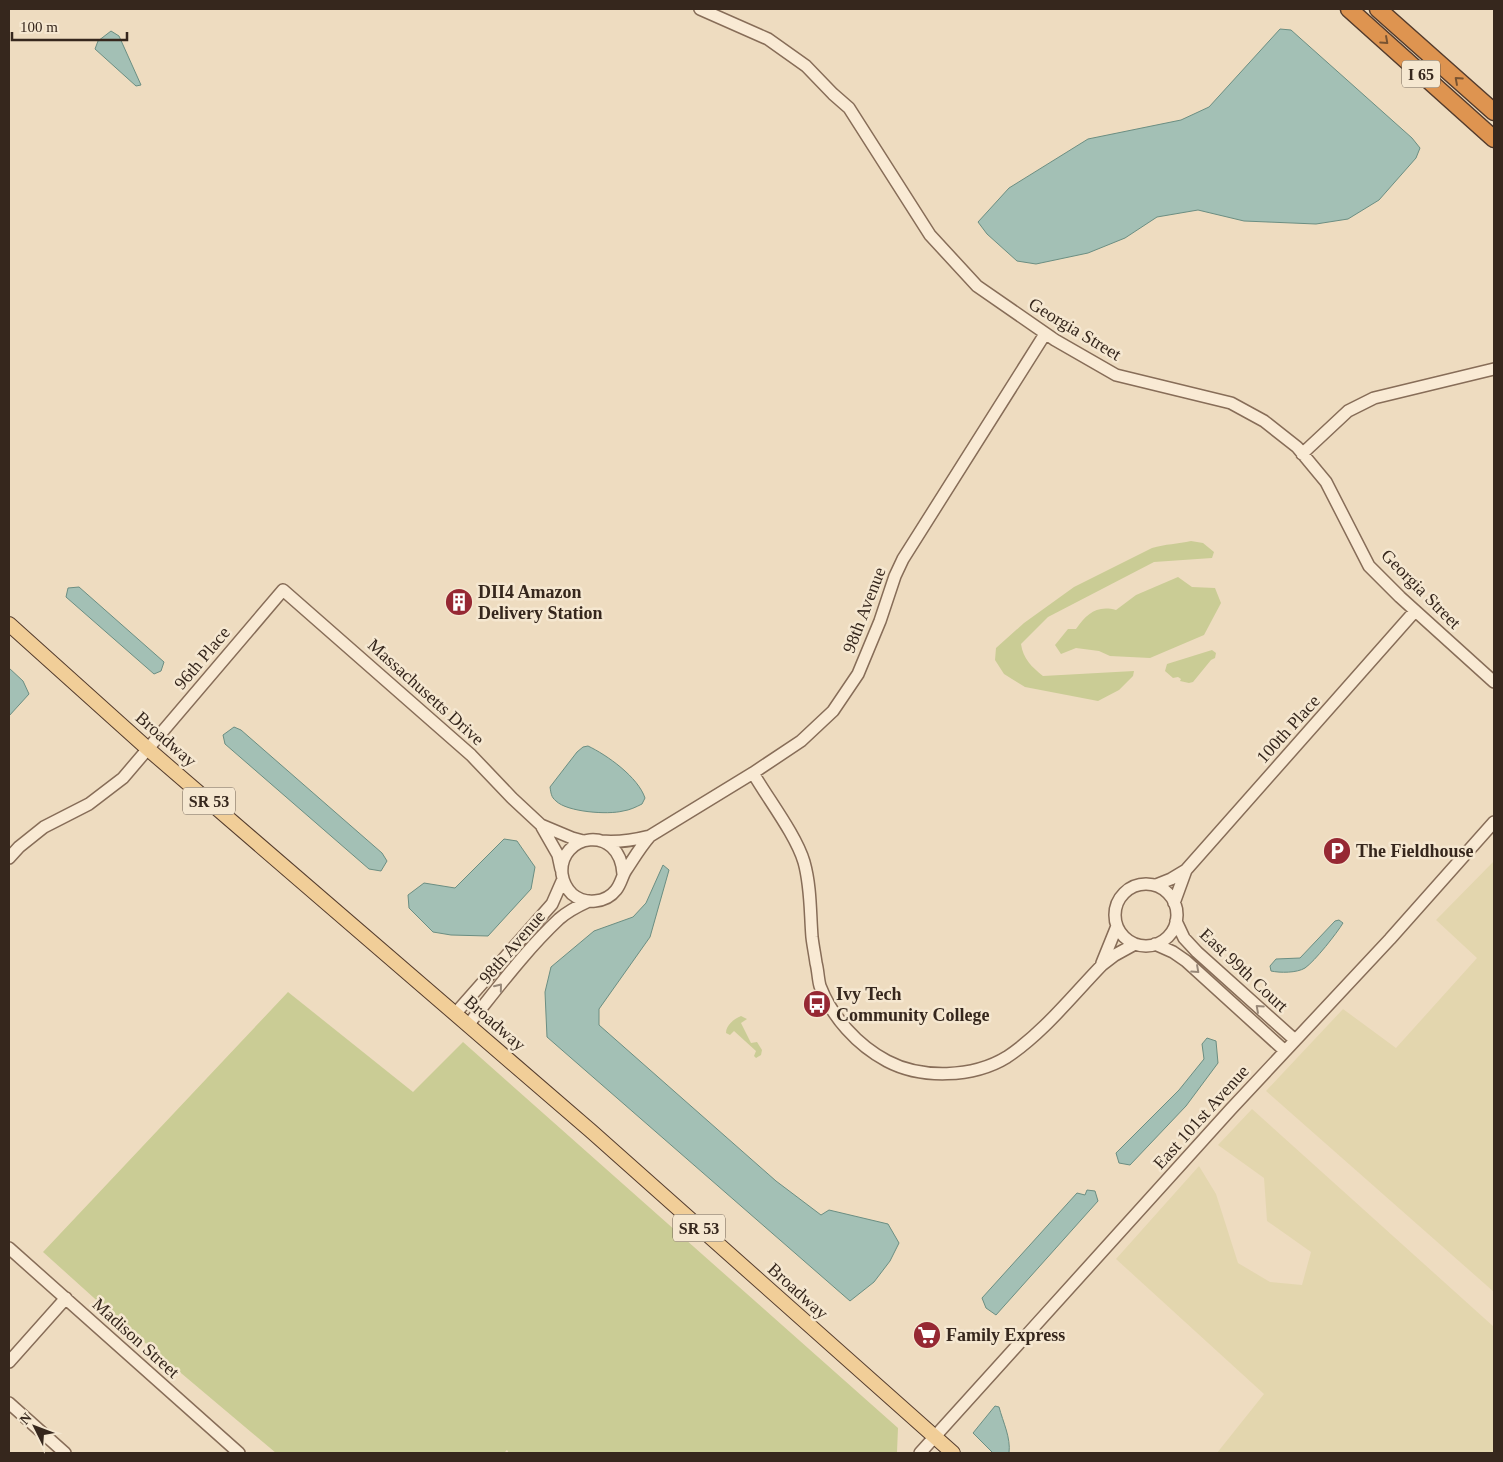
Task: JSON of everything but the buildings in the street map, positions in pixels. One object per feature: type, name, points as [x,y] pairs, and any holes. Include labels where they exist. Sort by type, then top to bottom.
[{"type":"highway","name":"I 65","points":[[1349,9],[1494,139]]},
{"type":"highway","name":"I 65","points":[[1378,9],[1494,112]]},
{"type":"main road","name":"Broadway","points":[[9,624],[148,749],[591,1131],[953,1453]]},
{"type":"street","name":"Georgia Street","points":[[700,9],[768,39],[806,66],[849,108],[930,235],[977,286],[1045,334],[1116,375],[1232,403],[1264,421],[1297,447],[1326,482],[1369,566],[1415,611],[1494,682]]},
{"type":"street","name":"98th Avenue","points":[[455,1014],[552,904],[562,874],[563,861],[568,852],[575,846],[583,841],[592,840],[616,843],[650,836],[753,773],[801,741],[819,726],[845,695],[858,674],[903,559],[1045,334]]},
{"type":"street","points":[[1302,454],[1348,411],[1374,398],[1494,369]]},
{"type":"street","name":"96th Place","points":[[9,858],[19,847],[44,827],[89,804],[123,778],[283,590]]},
{"type":"street","name":"Massachusetts Drive","points":[[283,590],[471,755],[541,825]]},
{"type":"street","name":"100th Place","points":[[1156,885],[1186,870],[1415,611]]},
{"type":"street","points":[[753,773],[795,842],[804,861],[812,918],[812,937],[820,985],[842,1026],[865,1046],[887,1061],[919,1071],[952,1074],[980,1068],[1004,1058],[1028,1042],[1102,965],[1115,954],[1135,944]]},
{"type":"street","name":"East 101st Avenue","points":[[920,1453],[1494,822]]},
{"type":"street","points":[[541,825],[583,841]]},
{"type":"street","points":[[541,825],[558,855],[566,887],[580,899],[589,901]]},
{"type":"street","name":"98th Avenue","points":[[468,1025],[513,970],[560,919],[589,901],[608,898],[615,892],[621,883],[623,874],[650,836]]},
{"type":"street","points":[[602,841],[618,853],[623,863],[623,874]]},
{"type":"street","name":"100th Place","points":[[1174,903],[1186,870]]},
{"type":"street","points":[[1144,884],[1156,885],[1170,895],[1174,903],[1176,921],[1172,931],[1155,944],[1145,946],[1135,944],[1124,937],[1117,926],[1115,914],[1117,903],[1124,893],[1133,886],[1144,884]]},
{"type":"street","name":"East 99th Court","points":[[1176,921],[1184,938],[1197,952],[1296,1040]]},
{"type":"street","points":[[1102,965],[1117,926]]},
{"type":"street","name":"East 99th Court","points":[[1155,944],[1173,952],[1186,961],[1285,1051]]},
{"type":"street","name":"Madison Street","points":[[9,1248],[239,1453]]},
{"type":"street","points":[[9,1362],[66,1298]]},
{"type":"street","points":[[9,1403],[66,1453]]},
{"type":"shaded area","points":[[1280,29],[1291,30],[1412,138],[1420,148],[1416,158],[1379,200],[1348,219],[1316,224],[1244,221],[1198,210],[1157,217],[1125,238],[1088,253],[1036,264],[1017,261],[987,234],[978,222],[1009,188],[1088,139],[1181,120],[1209,107]]},
{"type":"shaded area","points":[[111,31],[119,36],[141,85],[136,86],[95,49],[98,41]]},
{"type":"shaded area","points":[[79,587],[164,662],[161,671],[154,674],[66,597],[68,588]]},
{"type":"shaded area","points":[[9,668],[23,681],[29,694],[9,716]]},
{"type":"shaded area","points":[[234,727],[241,730],[382,853],[387,861],[381,871],[369,869],[225,744],[223,735]]},
{"type":"shaded area","points":[[588,746],[613,761],[636,782],[645,798],[642,804],[626,811],[598,812],[569,808],[561,805],[554,799],[550,787],[577,752],[583,747]]},
{"type":"shaded area","points":[[504,839],[517,841],[535,867],[531,889],[488,936],[451,935],[433,932],[409,908],[408,895],[424,883],[455,888]]},
{"type":"shaded area","points":[[1494,861],[1494,1292],[1266,1091],[1343,1009],[1396,1048],[1477,958],[1436,920]]},
{"type":"shaded area","points":[[663,865],[669,870],[650,937],[599,1009],[599,1025],[776,1181],[821,1215],[829,1210],[888,1224],[899,1243],[890,1261],[874,1282],[850,1301],[547,1037],[545,992],[551,967],[594,931],[633,917],[646,903]]},
{"type":"shaded area","points":[[1339,920],[1343,923],[1340,928],[1305,968],[1288,972],[1271,971],[1270,966],[1276,959],[1300,958],[1335,921]]},
{"type":"shaded area","points":[[1207,1038],[1216,1041],[1218,1063],[1186,1106],[1130,1165],[1119,1163],[1116,1153],[1179,1090],[1204,1059],[1202,1044]]},
{"type":"shaded area","points":[[1252,1109],[1494,1327],[1494,1453],[1217,1453],[1264,1394],[1116,1259],[1199,1166],[1216,1194],[1238,1263],[1270,1282],[1302,1285],[1311,1252],[1267,1221],[1264,1178],[1218,1145]]},
{"type":"shaded area","points":[[1087,1190],[1095,1191],[1098,1201],[996,1315],[986,1308],[982,1298],[1077,1193],[1085,1195]]},
{"type":"shaded area","points":[[995,1406],[999,1407],[1006,1430],[1009,1453],[993,1453],[973,1433]]},
{"type":"green space","points":[[1191,541],[1203,543],[1214,552],[1212,558],[1154,562],[1048,617],[1021,644],[1029,662],[1043,676],[1134,671],[1133,676],[1119,690],[1098,701],[1025,687],[1004,674],[995,660],[996,648],[1024,623],[1074,587],[1152,548]]},
{"type":"green space","points":[[1178,577],[1192,587],[1215,588],[1221,603],[1204,635],[1150,658],[1110,656],[1099,651],[1076,648],[1061,654],[1055,645],[1068,629],[1076,629],[1093,612],[1103,609],[1116,610],[1136,595]]},
{"type":"green space","points":[[1212,650],[1216,653],[1215,658],[1211,660],[1193,682],[1180,681],[1181,679],[1178,677],[1173,678],[1165,671],[1167,664]]},
{"type":"green space","points":[[288,992],[413,1092],[463,1042],[898,1428],[897,1452],[509,1453],[507,1450],[504,1453],[276,1453],[124,1325],[43,1252]]},
{"type":"green space","points":[[741,1016],[747,1019],[741,1023],[751,1043],[757,1042],[762,1050],[761,1055],[756,1058],[754,1056],[756,1051],[734,1031],[730,1035],[726,1033],[727,1027]]},
{"type":"place","name":"DII4 Amazon Delivery Station","points":[[459,602]]},
{"type":"place","name":"The Fieldhouse","points":[[1337,851]]},
{"type":"place","name":"Ivy Tech Community College","points":[[817,1004]]},
{"type":"place","name":"Family Express","points":[[927,1335]]}]
